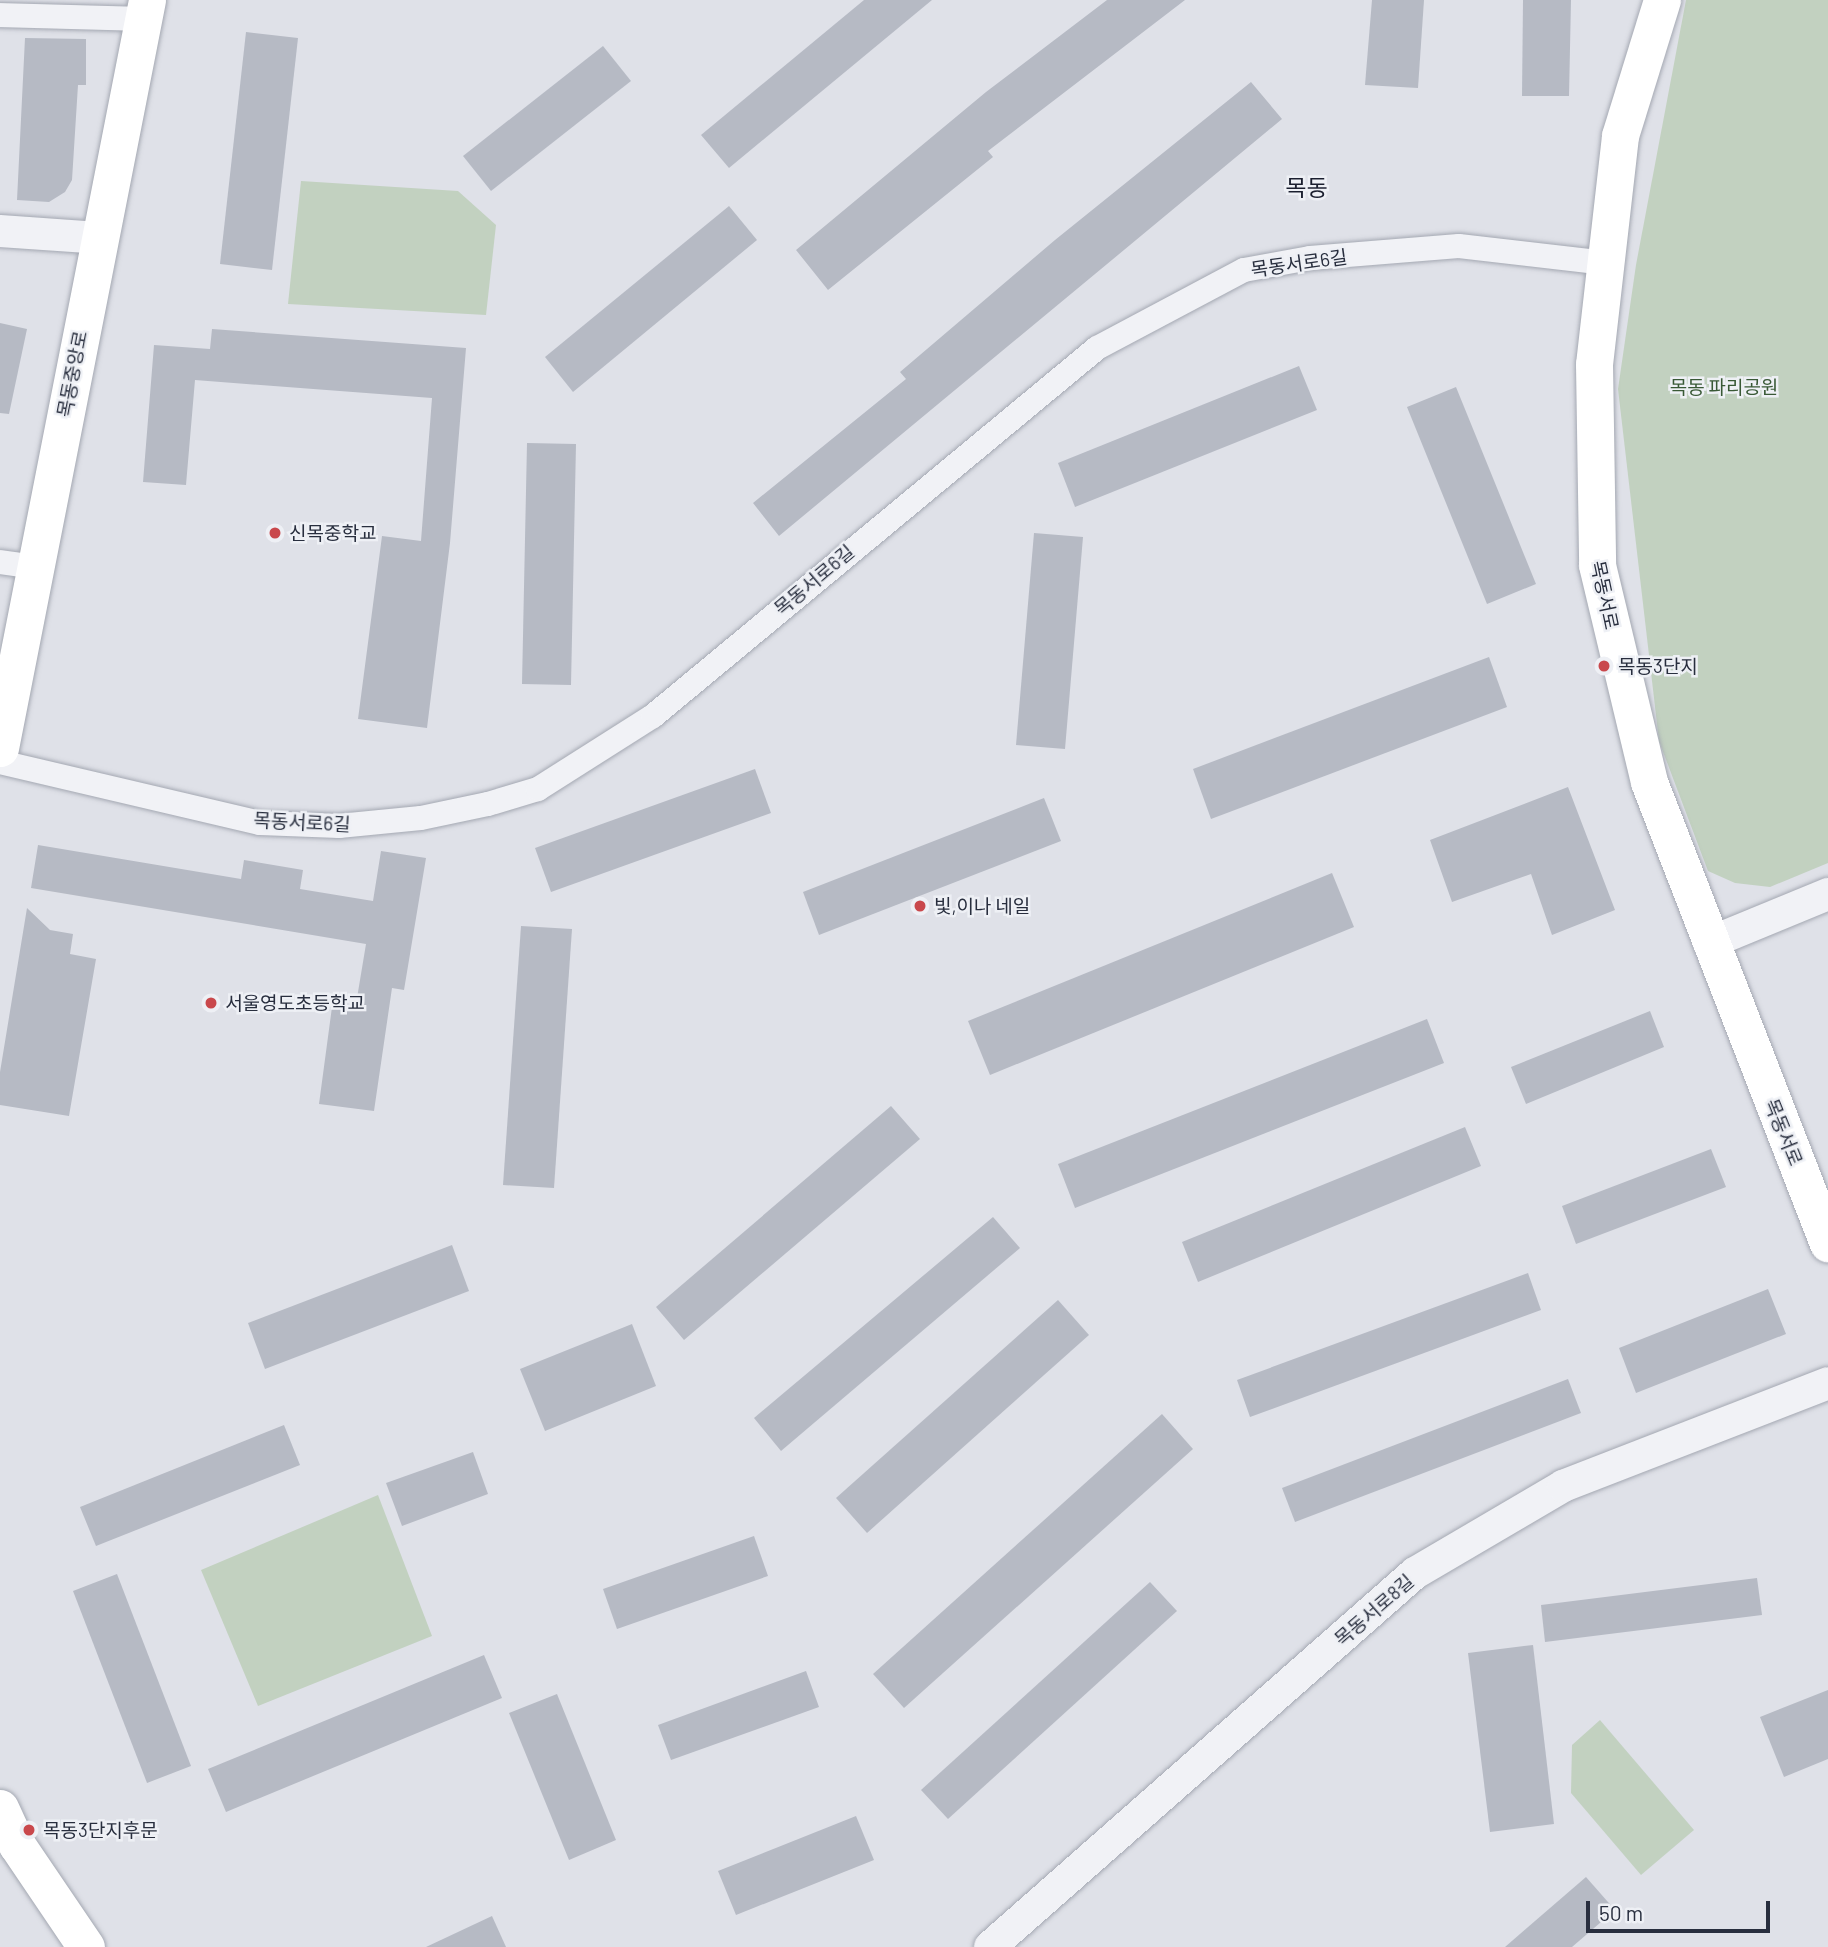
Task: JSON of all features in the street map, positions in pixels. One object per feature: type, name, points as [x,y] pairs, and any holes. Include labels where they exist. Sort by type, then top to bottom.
[{"type":"main road","name":"목동서로","points":[[1662,0],[1620,136],[1594,364],[1597,565],[1649,782],[1709,943],[1828,1244]]},
{"type":"main road","name":"목동중앙로","points":[[0,748],[17,565],[99,238],[144,10]]},
{"type":"main road","points":[[0,1808],[17,1845],[86,1947]]},
{"type":"street","points":[[0,15],[144,10]]},
{"type":"street","points":[[0,231],[99,238]]},
{"type":"street","name":"목동서로6길","points":[[0,762],[260,823],[339,826],[421,818],[537,789],[653,716],[1097,348],[1244,270],[1310,258],[1459,246],[1606,262]]},
{"type":"street","points":[[1709,943],[1828,894]]},
{"type":"street","name":"목동서로8길","points":[[990,1947],[1415,1573],[1563,1486],[1828,1382]]},
{"type":"green space","name":"목동 파리공원","points":[[1686,0],[1828,0],[1828,863],[1770,887],[1735,883],[1708,871],[1659,741],[1618,389],[1636,265]]},
{"type":"green space","points":[[301,181],[458,191],[496,225],[486,315],[288,304]]},
{"type":"green space","points":[[378,1495],[432,1636],[258,1706],[201,1570]]},
{"type":"green space","points":[[1600,1720],[1694,1830],[1641,1875],[1571,1793],[1572,1745]]},
{"type":"building","points":[[864,0],[932,0],[729,168],[701,135]]},
{"type":"building","points":[[1107,0],[1185,0],[988,151],[993,157],[828,290],[796,250],[986,92]]},
{"type":"building","points":[[1372,0],[1424,0],[1418,88],[1365,85]]},
{"type":"building","points":[[1523,0],[1571,0],[1569,96],[1522,96]]},
{"type":"building","points":[[246,32],[298,38],[272,270],[220,264]]},
{"type":"building","points":[[25,38],[86,39],[86,85],[78,85],[72,180],[65,192],[49,202],[17,200]]},
{"type":"building","points":[[603,46],[631,81],[491,191],[463,156]]},
{"type":"building","points":[[1251,82],[1282,119],[779,536],[753,503],[906,379],[900,372],[1055,240]]},
{"type":"building","points":[[729,206],[757,240],[573,392],[545,357]]},
{"type":"building","points":[[0,323],[27,329],[9,414],[0,413]]},
{"type":"building","points":[[212,329],[466,348],[450,543],[427,728],[358,719],[382,536],[421,541],[432,398],[195,380],[186,485],[143,482],[154,345],[210,349]]},
{"type":"building","points":[[1299,366],[1317,410],[1075,507],[1058,463]]},
{"type":"building","points":[[1456,387],[1536,584],[1487,604],[1407,407]]},
{"type":"building","points":[[527,443],[576,444],[571,685],[522,684]]},
{"type":"building","points":[[1034,533],[1083,537],[1065,749],[1016,745]]},
{"type":"building","points":[[1489,657],[1507,707],[1211,819],[1193,769]]},
{"type":"building","points":[[755,769],[771,813],[551,892],[535,848]]},
{"type":"building","points":[[1568,787],[1615,910],[1552,935],[1531,874],[1452,902],[1430,840]]},
{"type":"building","points":[[1044,798],[1061,841],[819,935],[803,892]]},
{"type":"building","points":[[38,845],[241,879],[244,860],[303,870],[300,889],[373,901],[381,851],[426,858],[404,990],[392,988],[374,1111],[319,1104],[332,1007],[355,1010],[366,944],[31,888]]},
{"type":"building","points":[[1332,873],[1354,927],[990,1075],[968,1021]]},
{"type":"building","points":[[27,908],[50,930],[73,934],[70,954],[96,959],[69,1116],[0,1105],[0,1072]]},
{"type":"building","points":[[521,926],[572,929],[554,1188],[503,1185]]},
{"type":"building","points":[[1650,1011],[1664,1047],[1526,1104],[1511,1067]]},
{"type":"building","points":[[1427,1019],[1444,1063],[1075,1208],[1058,1164]]},
{"type":"building","points":[[891,1106],[920,1139],[684,1340],[656,1307]]},
{"type":"building","points":[[1465,1127],[1481,1166],[1198,1282],[1182,1242]]},
{"type":"building","points":[[1711,1149],[1726,1187],[1576,1244],[1562,1206]]},
{"type":"building","points":[[993,1217],[1020,1248],[781,1451],[754,1418]]},
{"type":"building","points":[[452,1245],[469,1291],[265,1369],[248,1323]]},
{"type":"building","points":[[1528,1273],[1541,1310],[1250,1417],[1237,1380]]},
{"type":"building","points":[[1768,1289],[1786,1334],[1636,1393],[1619,1348]]},
{"type":"building","points":[[1058,1300],[1089,1335],[867,1533],[836,1498]]},
{"type":"building","points":[[632,1324],[656,1386],[545,1431],[520,1369]]},
{"type":"building","points":[[1568,1379],[1581,1413],[1295,1522],[1282,1488]]},
{"type":"building","points":[[1162,1414],[1193,1449],[904,1708],[873,1674]]},
{"type":"building","points":[[284,1425],[300,1465],[96,1546],[80,1507]]},
{"type":"building","points":[[473,1452],[488,1494],[402,1526],[386,1483]]},
{"type":"building","points":[[754,1536],[768,1576],[617,1629],[603,1589]]},
{"type":"building","points":[[117,1574],[191,1766],[147,1783],[73,1591]]},
{"type":"building","points":[[1757,1578],[1762,1615],[1545,1642],[1541,1605]]},
{"type":"building","points":[[1150,1582],[1177,1611],[948,1819],[921,1790]]},
{"type":"building","points":[[1533,1645],[1554,1824],[1490,1832],[1468,1653]]},
{"type":"building","points":[[484,1655],[502,1698],[226,1812],[208,1769]]},
{"type":"building","points":[[806,1671],[819,1707],[671,1760],[658,1725]]},
{"type":"building","points":[[1828,1690],[1828,1759],[1784,1777],[1760,1717]]},
{"type":"building","points":[[557,1694],[616,1840],[569,1860],[509,1713]]},
{"type":"building","points":[[856,1816],[874,1860],[736,1915],[718,1871]]},
{"type":"building","points":[[1586,1877],[1615,1910],[1572,1947],[1505,1947]]},
{"type":"building","points":[[492,1916],[506,1947],[426,1947]]},
{"type":"place","name":"신목중학교","points":[[275,533]]},
{"type":"place","name":"목동3단지","points":[[1604,666]]},
{"type":"place","name":"빛,이나 네일","points":[[920,906]]},
{"type":"place","name":"서울영도초등학교","points":[[211,1003]]},
{"type":"place","name":"목동3단지후문","points":[[29,1830]]},
{"type":"district","name":"목동","points":[[1307,187]]}]
